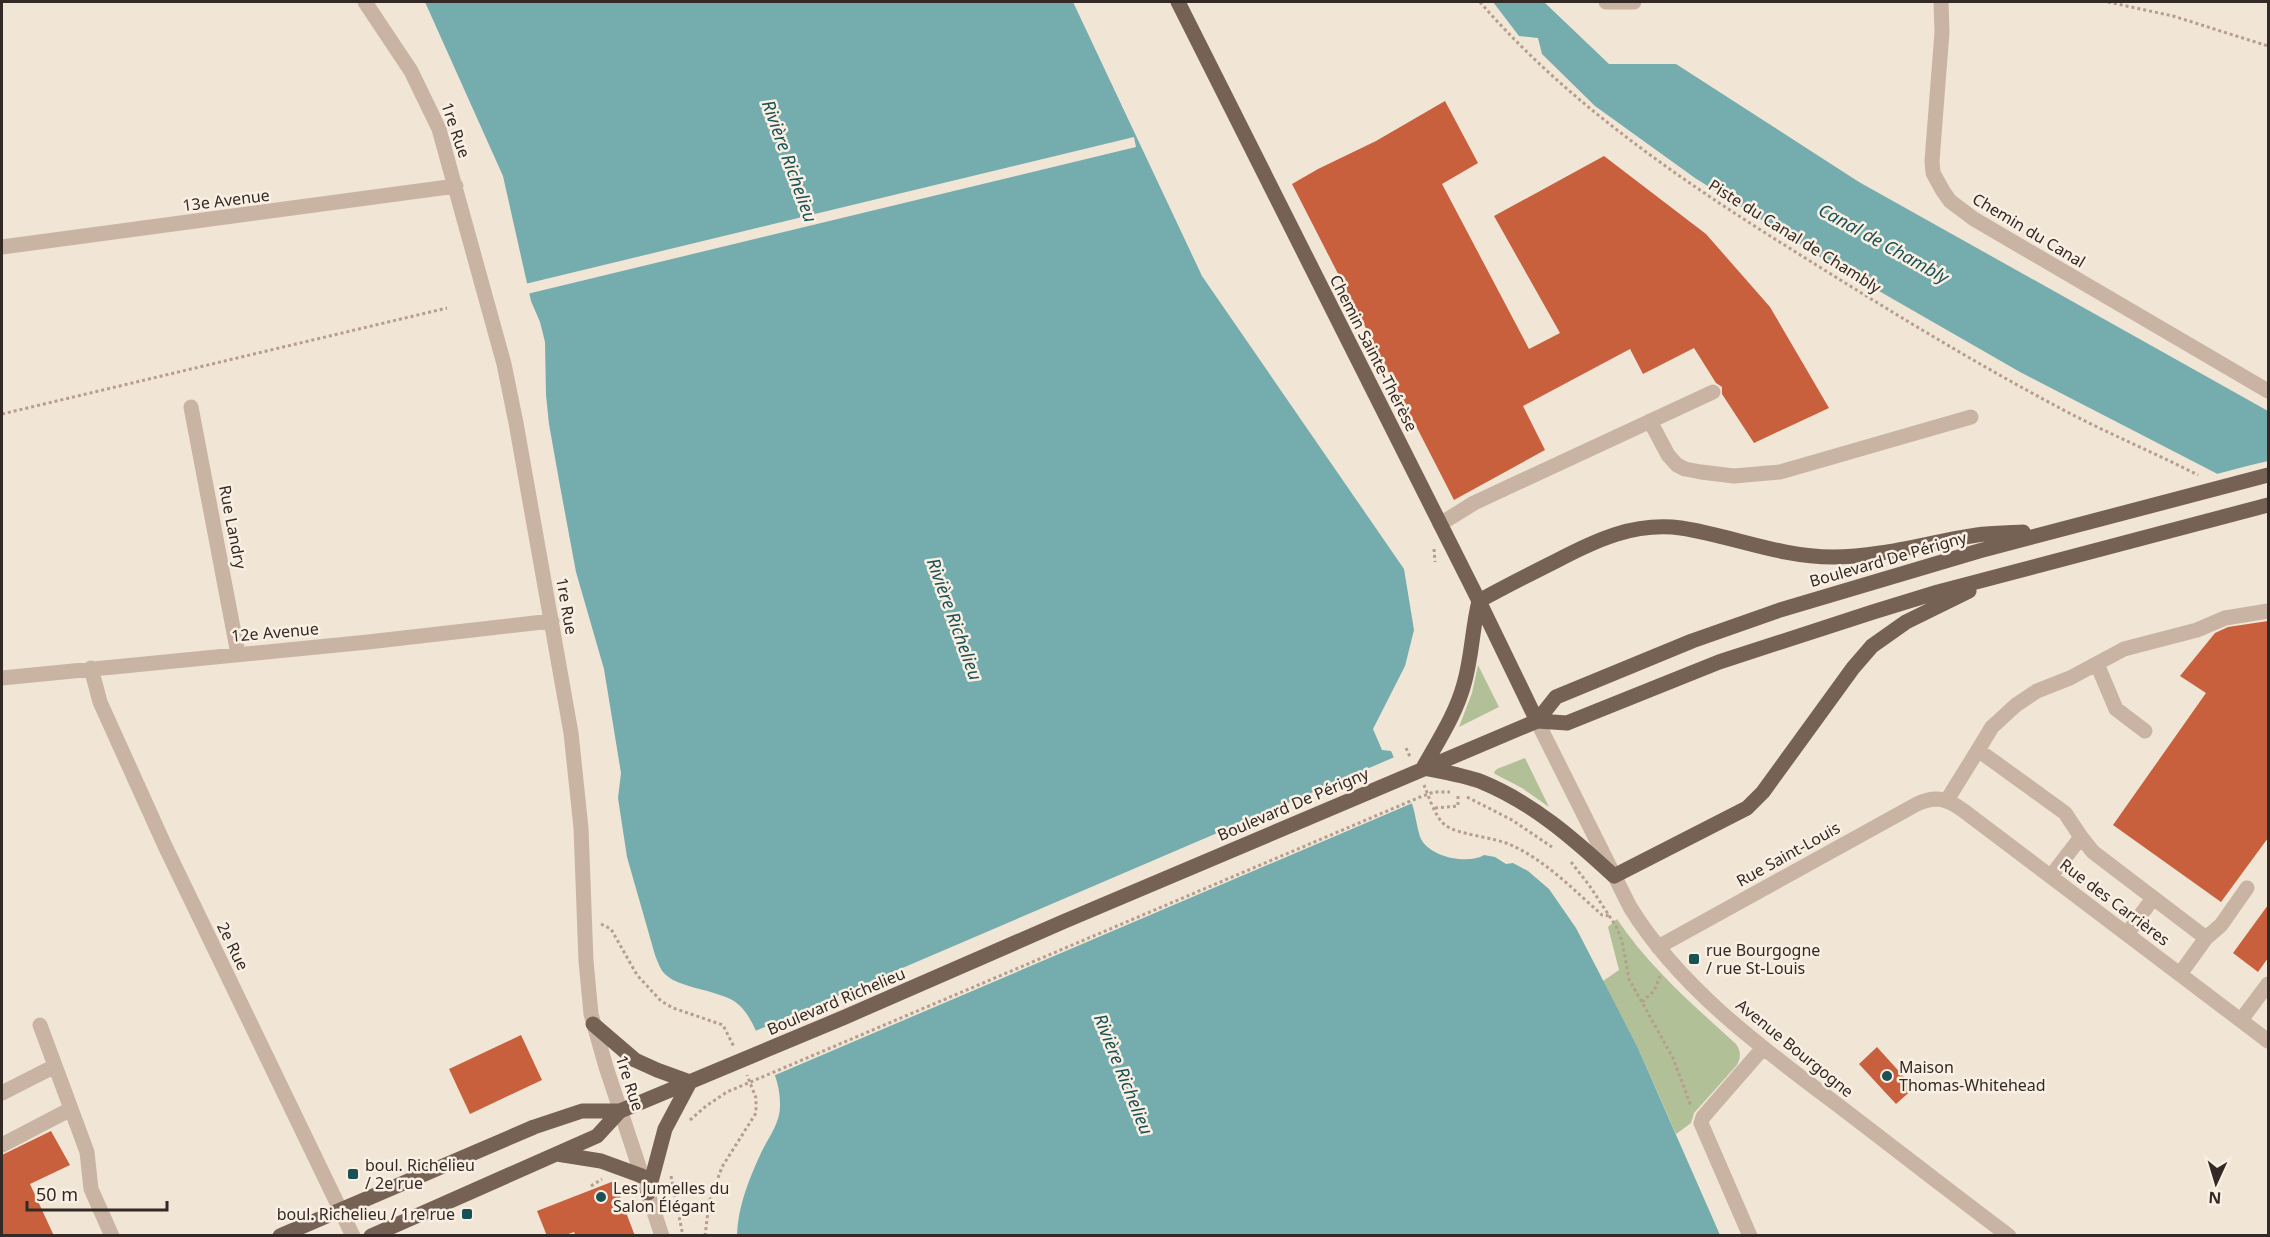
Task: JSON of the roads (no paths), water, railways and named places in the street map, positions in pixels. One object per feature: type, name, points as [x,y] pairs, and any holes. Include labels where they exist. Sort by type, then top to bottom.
[{"type":"main road","name":"Chemin Sainte-Thérèse","points":[[1178,2],[1537,721]]},
{"type":"main road","name":"Boulevard De Périgny","points":[[1537,721],[1556,697],[1692,641],[1837,592],[2054,530],[2268,475]]},
{"type":"main road","name":"Boulevard De Périgny","points":[[1065,921],[1418,768],[1537,721],[1567,723],[1719,662],[1796,636],[1938,592],[2268,505]]},
{"type":"main road","points":[[1997,577],[1906,622],[1872,646],[1853,668],[1763,792],[1747,808],[1614,876],[1560,828],[1523,803],[1482,783],[1418,768],[1454,711],[1464,686],[1479,601],[1589,543],[1607,536],[1634,529],[1665,526],[1785,553],[1839,557],[1878,554],[1978,535],[2054,530]]},
{"type":"main road","name":"Boulevard Richelieu","points":[[280,1236],[568,1114],[582,1111],[620,1111],[845,1017],[1065,921]]},
{"type":"main road","points":[[593,1024],[635,1060],[690,1082],[662,1139],[648,1193]]},
{"type":"main road","name":"Boulevard Richelieu","points":[[371,1236],[597,1136],[620,1111]]},
{"type":"main road","points":[[554,1154],[601,1161],[642,1176]]},
{"type":"street","name":"1re Rue","points":[[364,2],[400,51],[439,129],[508,384],[571,733],[578,790],[588,994],[593,1024],[662,1236]]},
{"type":"street","points":[[1606,2],[1634,2]]},
{"type":"street","name":"Chemin du Canal","points":[[1941,2],[1942,32],[1932,161],[1937,182],[1950,201],[1997,234],[2268,391]]},
{"type":"street","name":"13e Avenue","points":[[2,247],[456,186]]},
{"type":"street","points":[[1440,524],[1474,503],[1713,392]]},
{"type":"street","name":"Rue Landry","points":[[191,407],[238,654]]},
{"type":"street","points":[[1650,420],[1668,455],[1677,465],[1685,469],[1734,476],[1789,470],[1971,417]]},
{"type":"street","points":[[1942,799],[1992,727],[2016,705],[2037,691],[2070,678],[2124,649],[2197,630],[2225,618],[2268,611]]},
{"type":"street","name":"12e Avenue","points":[[2,678],[493,629],[552,621]]},
{"type":"street","points":[[2097,664],[2116,708],[2145,731]]},
{"type":"street","name":"2e Rue","points":[[91,668],[100,702],[127,763],[353,1236]]},
{"type":"street","name":"Avenue Bourgogne","points":[[1537,721],[1614,876],[1637,918],[1658,947],[1725,1016],[1763,1048],[2009,1236]]},
{"type":"street","points":[[1978,750],[2065,813],[2093,852],[2206,938]]},
{"type":"street","name":"Rue des Carrières","points":[[1942,799],[1965,811],[2268,1041]]},
{"type":"street","name":"Rue Saint-Louis","points":[[1658,947],[1917,804],[1942,799]]},
{"type":"street","points":[[2051,876],[2081,837]]},
{"type":"street","points":[[2180,974],[2206,938],[2221,925],[2247,888]]},
{"type":"street","points":[[2127,934],[2153,898]]},
{"type":"street","points":[[2241,1020],[2268,984]]},
{"type":"street","points":[[40,1025],[87,1152],[92,1189],[112,1236]]},
{"type":"street","points":[[1750,1236],[1701,1123],[1703,1117],[1763,1048]]},
{"type":"street","points":[[2,1093],[56,1066]]},
{"type":"street","points":[[2,1145],[71,1109]]},
{"type":"water","name":"Rivière Richelieu","points":[[425,2],[1073,2],[1202,276],[1404,569],[1414,630],[1405,666],[1373,729],[1382,750],[1391,751],[1411,800],[1421,839],[1432,850],[1450,858],[1469,859],[1484,855],[1495,857],[1506,864],[1513,863],[1528,871],[1549,889],[1576,928],[1637,1046],[1720,1235],[737,1235],[739,1214],[748,1183],[779,1117],[780,1095],[777,1081],[755,1028],[739,1005],[726,997],[672,979],[662,971],[655,955],[627,857],[618,798],[621,773],[604,669],[576,572],[560,486],[549,424],[545,342],[531,301],[503,176]]},
{"type":"water","name":"Canal de Chambly","points":[[1493,2],[1544,2],[1609,64],[1676,64],[1859,182],[2268,411],[2268,500],[2020,372],[1825,260],[1695,178],[1595,106],[1542,54],[1538,38],[1519,36]]},
{"type":"place","name":"rue Bourgogne / rue St-Louis","points":[[1694,959]]},
{"type":"place","name":"Maison Thomas-Whitehead","points":[[1887,1076]]},
{"type":"place","name":"boul. Richelieu / 2e rue","points":[[353,1174]]},
{"type":"place","name":"Les Jumelles du Salon Élégant","points":[[601,1197]]},
{"type":"place","name":"boul. Richelieu / 1re rue","points":[[467,1214]]}]
